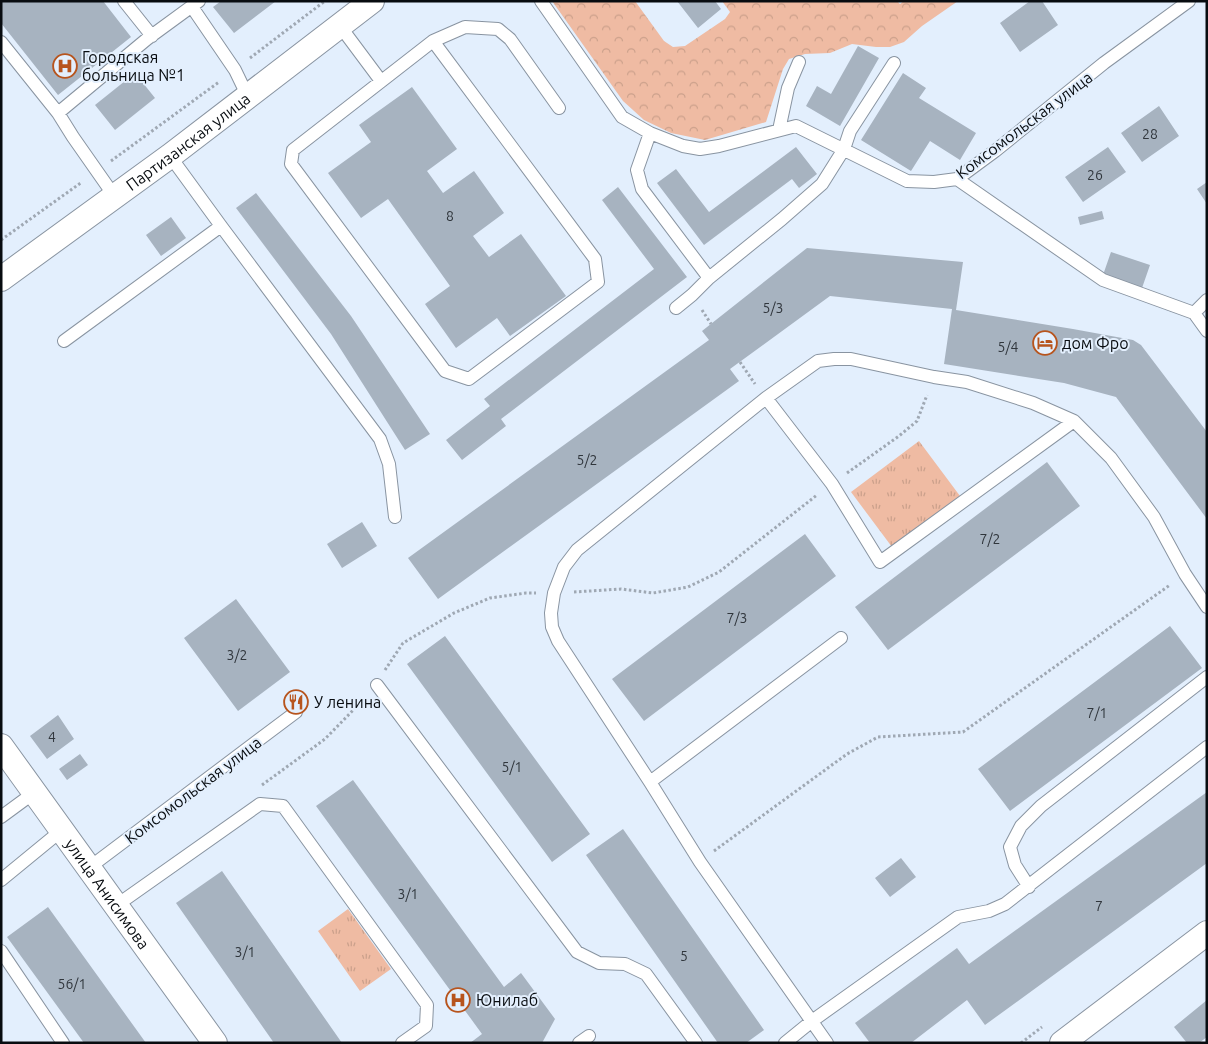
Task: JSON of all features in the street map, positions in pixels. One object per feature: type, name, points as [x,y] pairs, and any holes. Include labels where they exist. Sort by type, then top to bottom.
[{"type":"street","name":"Партизанская улица","points":[[1,279],[170,156],[372,1]]},
{"type":"street","name":"улица Анисимова","points":[[1,746],[215,1043]]},
{"type":"street","points":[[1062,1043],[1207,933]]},
{"type":"lane","points":[[124,1],[152,36]]},
{"type":"lane","name":"Комсомольская улица","points":[[541,1],[622,117],[650,133],[683,146],[700,149],[719,146],[796,126],[907,181],[934,182],[956,179],[995,151],[1104,63],[1189,1]]},
{"type":"lane","points":[[58,113],[152,36],[196,4],[235,70],[248,97]]},
{"type":"lane","points":[[340,26],[381,81]]},
{"type":"lane","points":[[433,41],[595,259],[598,282],[468,379],[445,371],[291,164],[293,150],[433,41],[465,27],[498,29],[510,39],[559,108]]},
{"type":"lane","points":[[1,42],[58,113],[115,197]]},
{"type":"lane","points":[[779,130],[788,88],[799,62]]},
{"type":"lane","points":[[676,308],[709,278],[822,184],[844,149],[850,130],[894,63]]},
{"type":"lane","points":[[650,133],[637,170],[642,189],[709,278]]},
{"type":"lane","points":[[170,156],[380,439],[389,464],[395,517]]},
{"type":"lane","points":[[956,179],[1103,280],[1194,313],[1207,331]]},
{"type":"lane","points":[[64,341],[221,226]]},
{"type":"lane","points":[[1194,313],[1207,300]]},
{"type":"lane","points":[[827,1043],[700,862],[558,641],[552,626],[551,613],[554,593],[564,567],[576,550],[766,398],[818,361],[852,359],[934,377],[967,382],[1033,403],[1074,421],[1111,458],[1154,517],[1185,574],[1207,607]]},
{"type":"lane","points":[[766,398],[832,484],[880,562],[1074,421]]},
{"type":"lane","points":[[650,782],[841,638]]},
{"type":"lane","points":[[1029,887],[1015,864],[1010,847],[1021,826],[1041,806],[1207,677]]},
{"type":"lane","points":[[377,685],[577,952],[599,963],[625,964],[646,974],[696,1043]]},
{"type":"lane","name":"Комсомольская улица","points":[[90,867],[296,712]]},
{"type":"lane","points":[[785,1043],[812,1021],[958,917],[989,911],[1005,904],[1207,747]]},
{"type":"lane","points":[[1,817],[35,792]]},
{"type":"lane","points":[[117,905],[260,804],[283,806],[427,1004],[426,1026],[402,1043]]},
{"type":"lane","points":[[1,880],[62,830]]},
{"type":"lane","points":[[1,951],[63,1043]]},
{"type":"path","points":[[1,240],[235,70],[325,1]]},
{"type":"path","points":[[740,362],[766,398]]},
{"type":"path","points":[[261,785],[325,739],[377,685],[403,643],[454,613],[490,598],[526,593],[621,589],[653,593],[688,587],[720,572],[832,484],[917,421],[934,377]]},
{"type":"path","points":[[700,862],[847,754],[878,737],[963,732],[1185,574]]},
{"type":"green space","points":[[552,1],[635,1],[664,41],[673,47],[685,46],[725,19],[730,12],[722,1],[897,1],[900,4],[904,1],[958,1],[922,26],[904,42],[890,47],[852,44],[830,53],[805,54],[789,59],[783,69],[766,122],[705,140],[671,133],[644,120],[623,101]]},
{"type":"green space","points":[[919,441],[960,496],[892,547],[851,492]]},
{"type":"green space","points":[[348,909],[391,969],[360,991],[318,931]]},
{"type":"building","name":"Городская больница №1","points":[[1,1],[103,1],[131,37],[58,95],[1,23]]},
{"type":"building","points":[[221,1],[276,1],[234,33],[213,7]]},
{"type":"building","points":[[677,1],[715,1],[721,9],[698,28]]},
{"type":"building","points":[[1030,1],[1042,1],[1058,25],[1020,52],[1000,23]]},
{"type":"building","points":[[858,46],[879,58],[840,126],[806,106],[817,86],[831,94]]},
{"type":"building","points":[[135,73],[155,98],[115,130],[95,105]]},
{"type":"building","points":[[903,73],[926,88],[919,98],[976,133],[960,160],[930,141],[911,171],[861,140]]},
{"type":"building","points":[[412,87],[457,149],[427,171],[443,193],[474,171],[504,213],[473,236],[489,257],[521,234],[566,296],[510,336],[497,318],[456,348],[425,304],[450,286],[388,199],[361,218],[328,173],[371,142],[359,125]]},
{"type":"building","points":[[1159,106],[1179,136],[1142,162],[1121,133]]},
{"type":"building","points":[[796,147],[817,174],[799,188],[792,179],[704,245],[657,183],[676,169],[709,212]]},
{"type":"building","points":[[1108,147],[1126,172],[1083,202],[1065,177]]},
{"type":"building","points":[[1207,182],[1207,204],[1197,189]]},
{"type":"building","points":[[618,187],[687,277],[501,419],[506,426],[462,460],[446,440],[490,406],[484,399],[654,269],[602,200]]},
{"type":"building","points":[[256,193],[351,316],[430,434],[405,450],[331,334],[236,208]]},
{"type":"building","points":[[1102,211],[1104,219],[1080,225],[1078,217]]},
{"type":"building","points":[[171,217],[186,238],[161,256],[146,235]]},
{"type":"building","points":[[807,248],[963,262],[956,310],[1133,340],[1141,345],[1207,432],[1207,519],[1116,397],[1064,383],[944,364],[952,309],[830,296],[730,369],[739,381],[438,599],[408,558],[709,340],[702,331]]},
{"type":"building","points":[[1111,252],[1150,265],[1142,288],[1103,275]]},
{"type":"building","points":[[1047,462],[1080,506],[888,650],[855,607]]},
{"type":"building","points":[[362,522],[377,546],[342,568],[327,544]]},
{"type":"building","points":[[805,534],[836,576],[644,721],[612,679]]},
{"type":"building","points":[[236,599],[290,672],[238,711],[184,638]]},
{"type":"building","points":[[1170,626],[1202,668],[1010,811],[978,769]]},
{"type":"building","points":[[445,636],[590,834],[552,862],[407,664]]},
{"type":"building","points":[[58,715],[74,739],[47,759],[30,736]]},
{"type":"building","points":[[80,754],[88,765],[67,780],[59,769]]},
{"type":"building","points":[[353,780],[504,987],[521,973],[555,1019],[542,1043],[470,1043],[482,1034],[316,806]]},
{"type":"building","points":[[1207,792],[1207,863],[985,1025],[967,1000],[911,1043],[870,1043],[855,1023],[957,948],[969,964]]},
{"type":"building","points":[[623,829],[764,1030],[746,1043],[718,1043],[586,855]]},
{"type":"building","points":[[901,858],[916,877],[890,897],[875,878]]},
{"type":"building","points":[[222,871],[342,1043],[274,1043],[176,903]]},
{"type":"building","points":[[48,907],[146,1043],[84,1043],[7,937]]},
{"type":"building","points":[[1207,1000],[1207,1037],[1199,1043],[1187,1043],[1174,1027]]},
{"type":"place","name":"Городская больница №1","points":[[65,66]]},
{"type":"place","name":"дом Фро","points":[[1045,343]]},
{"type":"place","name":"У ленина","points":[[296,702]]},
{"type":"place","name":"Юнилаб","points":[[458,1000]]}]
